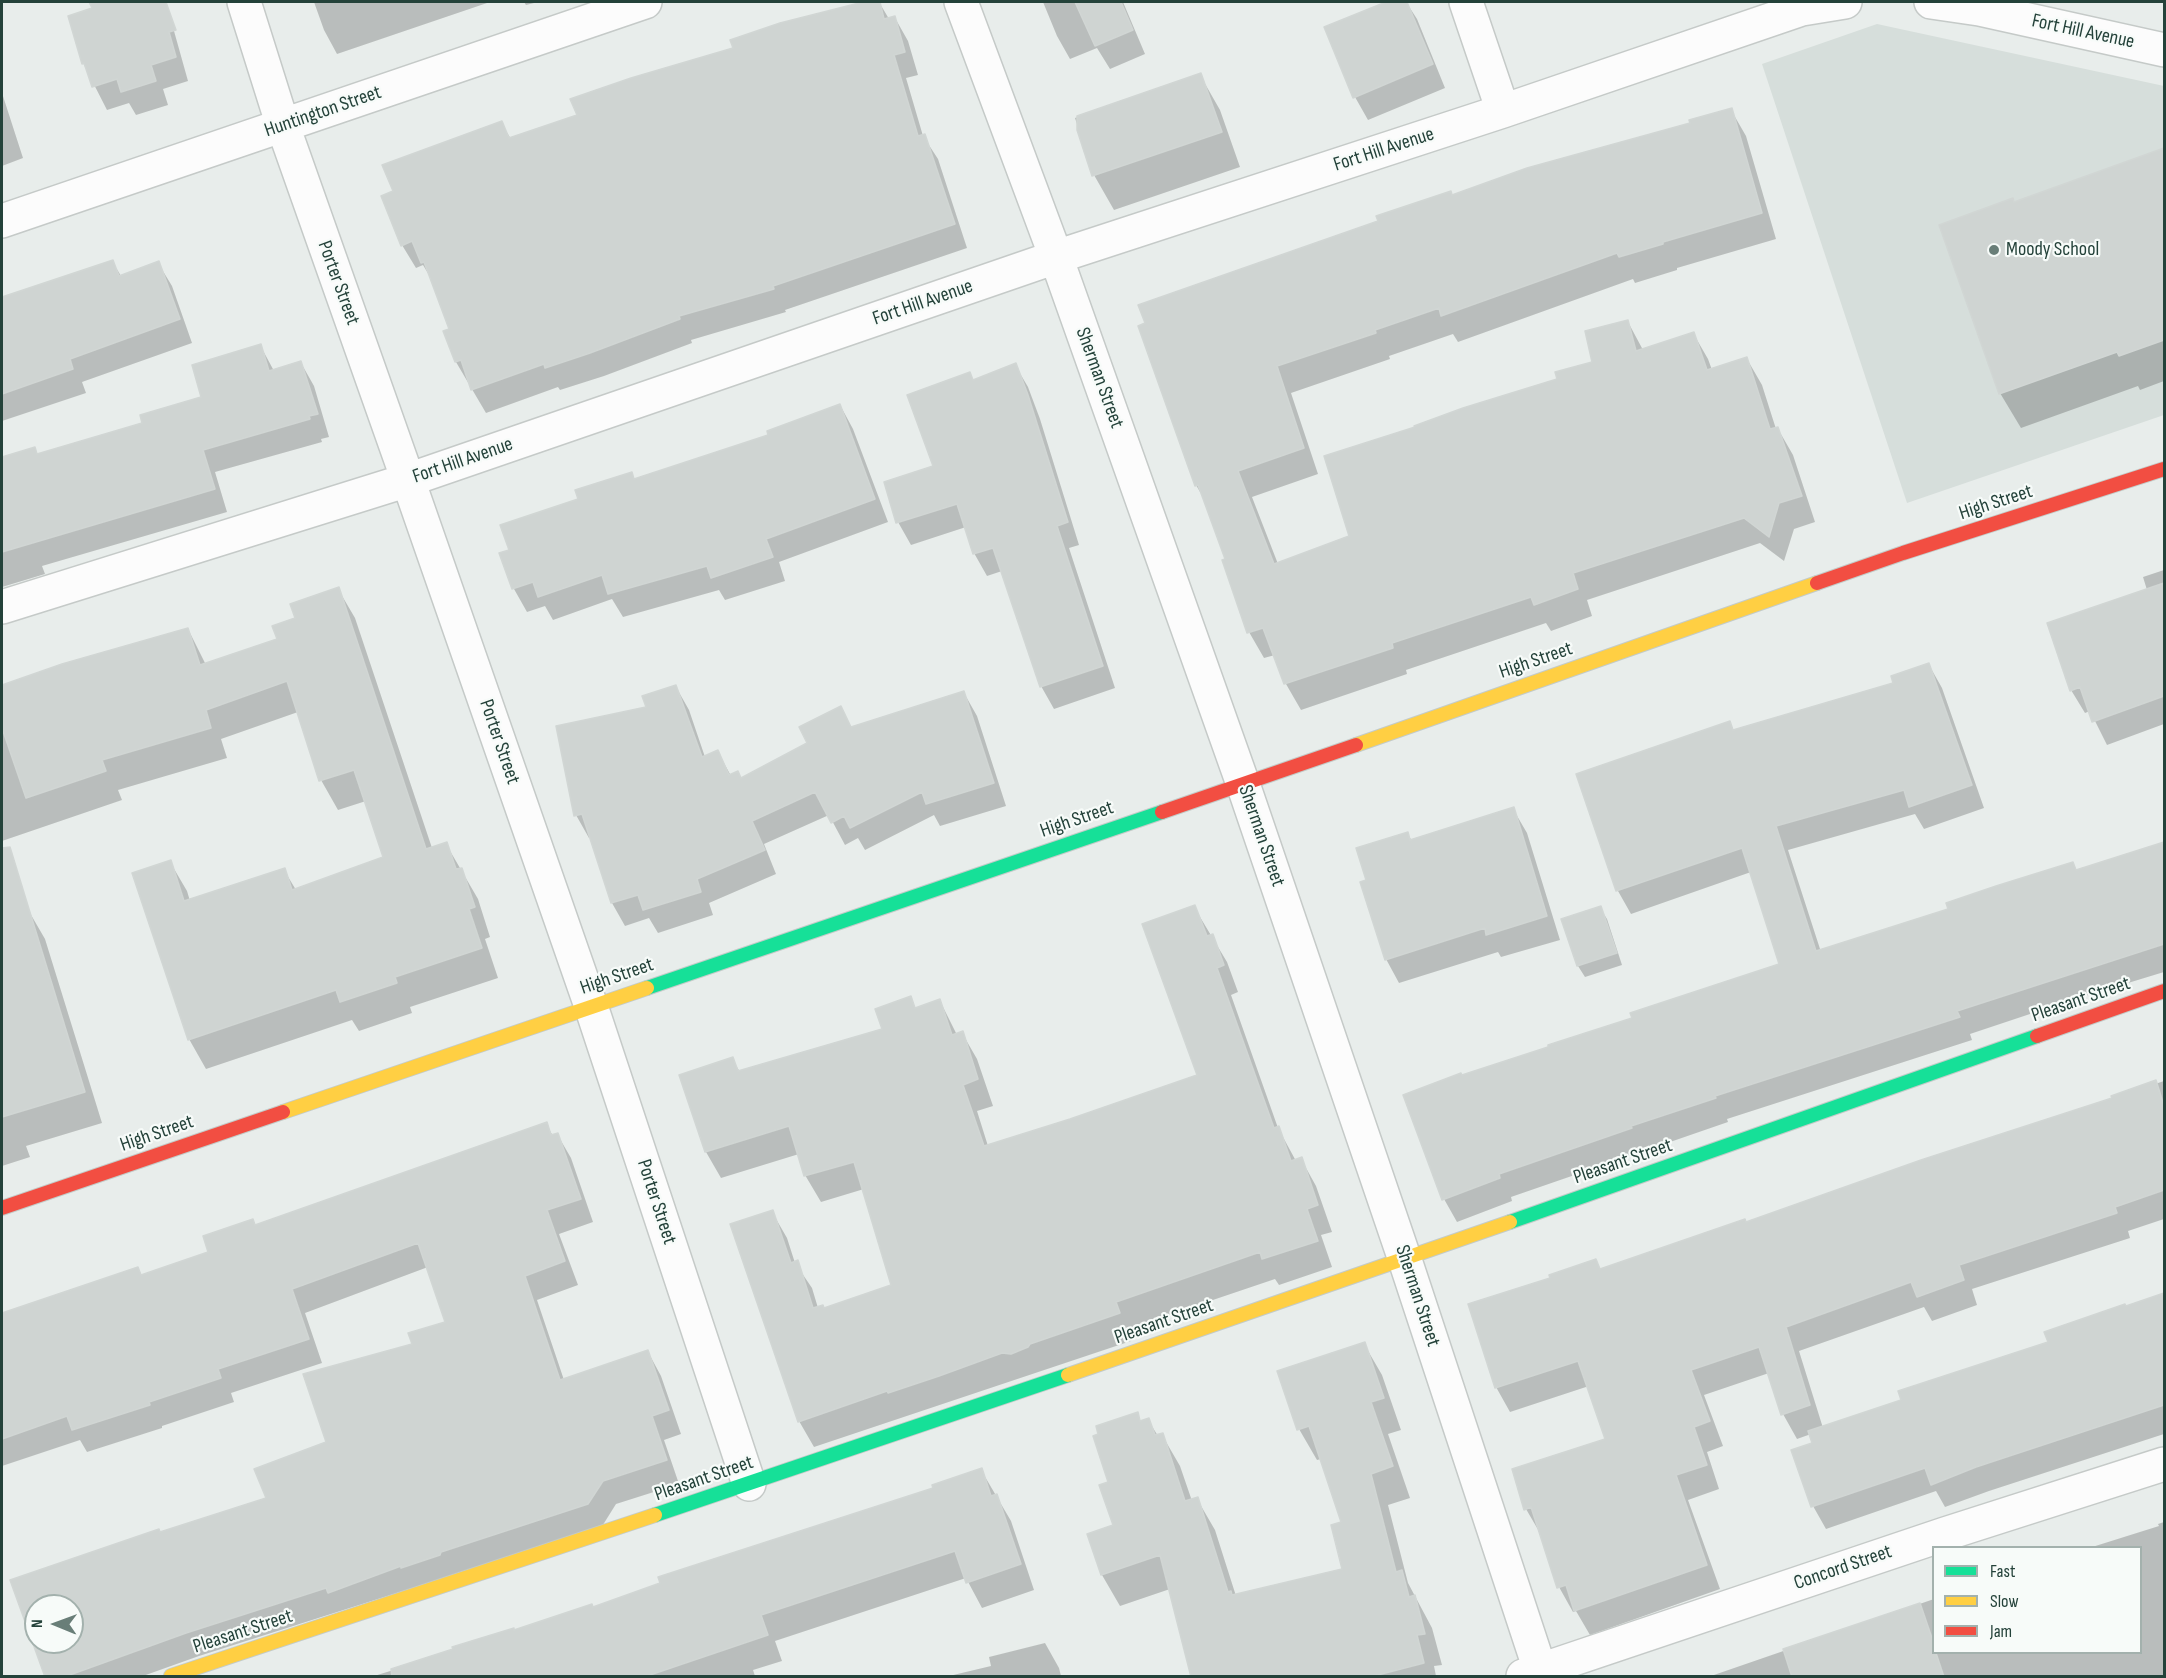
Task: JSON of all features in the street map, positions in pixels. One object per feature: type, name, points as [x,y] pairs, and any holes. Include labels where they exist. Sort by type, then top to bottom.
[{"type":"street","name":"Porter Street","points":[[244,2],[283,126],[591,1006],[749,1484]]},
{"type":"street","name":"Huntington Street","points":[[2,221],[645,2]]},
{"type":"street","name":"Sherman Street","points":[[961,2],[1056,257],[1243,784],[1405,1260],[1535,1675]]},
{"type":"street","points":[[1466,2],[1503,111]]},
{"type":"street","name":"Fort Hill Avenue","points":[[2,607],[408,480],[1056,257],[1503,111],[1802,9],[1845,2]]},
{"type":"street","name":"Fort Hill Avenue","points":[[1931,2],[1979,9],[2164,50]]},
{"type":"street","name":"High Street","points":[[2,1208],[1243,784],[1903,553],[2164,470]]},
{"type":"street","name":"Pleasant Street","points":[[171,1677],[749,1484],[1405,1260],[2164,991]]},
{"type":"street","name":"Concord Street","points":[[1535,1675],[1945,1534],[2164,1464]]},
{"type":"shaded area","name":"Moody School","points":[[1877,24],[2164,86],[2164,415],[1907,503],[1762,64]]},
{"type":"building","points":[[89,2],[166,2],[176,30],[169,32],[176,57],[151,65],[156,81],[121,92],[117,79],[92,87],[84,63],[82,64],[68,16],[92,8]]},
{"type":"building","points":[[863,2],[880,2],[884,19],[895,16],[905,52],[894,55],[918,136],[925,134],[955,224],[773,286],[774,289],[679,316],[680,319],[590,353],[545,368],[544,364],[471,390],[461,360],[455,362],[443,331],[449,329],[424,262],[421,263],[412,241],[401,246],[381,196],[393,191],[382,165],[502,121],[509,138],[577,115],[570,99],[631,78],[733,48],[730,40],[780,23]]},
{"type":"building","points":[[1075,2],[1121,2],[1133,30],[1095,46]]},
{"type":"building","points":[[1386,2],[1407,2],[1433,64],[1353,98],[1324,27]]},
{"type":"building","points":[[1201,73],[1222,132],[1092,176],[1077,130],[1077,116]]},
{"type":"building","points":[[1732,108],[1762,213],[1619,257],[1617,253],[1441,316],[1439,308],[1375,330],[1376,333],[1277,366],[1304,448],[1238,471],[1274,564],[1349,536],[1324,456],[1415,427],[1463,408],[1557,379],[1555,372],[1592,362],[1585,331],[1628,320],[1636,351],[1694,332],[1707,370],[1747,357],[1770,429],[1778,427],[1802,496],[1779,503],[1769,537],[1744,518],[1573,573],[1578,589],[1534,605],[1531,597],[1392,643],[1393,648],[1284,684],[1263,628],[1247,633],[1222,560],[1225,559],[1198,485],[1195,486],[1138,326],[1145,323],[1138,305],[1378,221],[1376,216],[1451,191],[1452,195],[1527,168],[1690,123],[1689,120]]},
{"type":"building","points":[[2164,148],[2164,340],[2119,356],[2117,352],[1999,394],[1939,225],[2013,198],[2014,202]]},
{"type":"building","points":[[113,260],[119,276],[159,261],[180,319],[70,359],[73,369],[2,394],[2,297]]},
{"type":"building","points":[[261,344],[269,371],[301,361],[318,414],[309,416],[310,419],[203,450],[215,489],[2,552],[2,457],[35,447],[37,454],[142,423],[140,415],[201,397],[192,365]]},
{"type":"building","points":[[1016,363],[1068,522],[1057,526],[1103,666],[1040,687],[993,548],[973,554],[957,504],[896,523],[884,482],[933,466],[907,395],[970,372],[973,380]]},
{"type":"building","points":[[840,404],[875,499],[766,539],[773,557],[711,578],[707,566],[608,594],[602,575],[538,597],[533,582],[512,589],[499,553],[509,550],[500,525],[578,499],[575,490],[632,472],[634,479],[768,435],[767,431]]},
{"type":"building","points":[[2164,583],[2164,696],[2092,722],[2080,687],[2070,691],[2047,623]]},
{"type":"building","points":[[339,587],[426,849],[447,842],[456,869],[462,868],[475,907],[469,909],[482,948],[395,977],[397,983],[340,1002],[336,990],[188,1040],[132,873],[171,860],[184,901],[285,868],[292,890],[383,857],[354,770],[319,781],[287,681],[206,710],[211,728],[102,760],[106,771],[26,798],[2,728],[2,685],[62,664],[188,628],[200,665],[277,639],[272,626],[295,618],[290,604]]},
{"type":"building","points":[[1929,663],[1972,785],[1909,807],[1904,790],[1776,826],[1816,951],[1948,909],[1946,903],[1996,886],[2073,862],[2076,870],[2164,842],[2164,944],[1957,1011],[1960,1017],[1715,1096],[1716,1098],[1499,1174],[1500,1178],[1442,1200],[1403,1095],[1461,1073],[1462,1075],[1632,1018],[1630,1013],[1779,964],[1742,848],[1616,891],[1576,774],[1730,721],[1733,730],[1893,683],[1891,676]]},
{"type":"building","points":[[676,685],[702,757],[718,750],[729,775],[738,771],[741,778],[807,743],[799,727],[841,706],[851,727],[964,691],[994,783],[926,804],[922,792],[850,828],[844,816],[831,823],[815,792],[752,821],[765,850],[697,879],[701,892],[643,910],[638,895],[611,903],[582,814],[574,816],[556,726],[646,707],[642,696]]},
{"type":"building","points":[[1514,807],[1547,916],[1486,935],[1485,928],[1385,960],[1360,882],[1366,880],[1356,848],[1408,832],[1410,840]]},
{"type":"building","points":[[10,847],[85,1092],[2,1117],[2,848]]},
{"type":"building","points":[[1195,905],[1207,936],[1213,934],[1224,965],[1217,968],[1274,1128],[1279,1126],[1291,1161],[1302,1157],[1318,1205],[1307,1209],[1318,1241],[1262,1259],[1260,1252],[1116,1302],[1120,1313],[1030,1344],[1011,1354],[1002,1353],[798,1422],[730,1224],[773,1210],[791,1263],[798,1260],[813,1308],[823,1305],[824,1308],[891,1285],[854,1162],[804,1176],[789,1126],[705,1152],[679,1075],[733,1057],[738,1071],[882,1029],[875,1009],[911,996],[915,1008],[940,999],[952,1035],[963,1031],[978,1079],[963,1085],[984,1146],[1070,1119],[1197,1075],[1142,924]]},
{"type":"building","points":[[1601,906],[1617,953],[1577,966],[1561,919]]},
{"type":"building","points":[[2156,1080],[2164,1106],[2164,1190],[2115,1207],[2117,1213],[1959,1265],[1964,1280],[1917,1297],[1911,1282],[1786,1327],[1810,1405],[1781,1415],[1759,1347],[1691,1370],[1710,1421],[1694,1427],[1707,1465],[1676,1475],[1707,1565],[1574,1611],[1566,1585],[1557,1588],[1531,1507],[1524,1510],[1512,1469],[1605,1439],[1578,1361],[1495,1388],[1468,1304],[1550,1278],[1549,1275],[1596,1259],[1600,1269],[1745,1219],[1746,1222],[1921,1160],[2112,1098],[2111,1096]]},
{"type":"building","points":[[547,1122],[551,1135],[558,1133],[581,1199],[547,1210],[565,1261],[525,1276],[560,1380],[648,1350],[669,1410],[652,1416],[667,1460],[603,1481],[588,1504],[441,1552],[440,1555],[401,1568],[401,1566],[328,1593],[326,1588],[186,1633],[64,1677],[45,1677],[37,1654],[84,1654],[84,1594],[24,1594],[24,1619],[10,1580],[159,1529],[160,1532],[266,1498],[254,1469],[326,1442],[303,1374],[412,1344],[408,1333],[445,1322],[418,1243],[292,1289],[309,1339],[218,1369],[221,1378],[149,1402],[150,1405],[72,1430],[67,1416],[2,1439],[2,1313],[138,1267],[141,1275],[208,1252],[203,1236],[253,1219],[255,1225]]},
{"type":"building","points":[[2164,1293],[2164,1405],[1976,1467],[1931,1485],[1925,1468],[1811,1507],[1791,1450],[1812,1443],[1808,1431],[1901,1400],[1898,1391],[2048,1342],[2044,1332]]},
{"type":"building","points":[[1365,1342],[1384,1398],[1371,1402],[1393,1466],[1371,1474],[1396,1572],[1402,1570],[1409,1597],[1415,1595],[1425,1634],[1417,1635],[1424,1663],[1370,1677],[1191,1677],[1160,1555],[1101,1575],[1087,1534],[1113,1525],[1099,1485],[1108,1482],[1093,1436],[1098,1434],[1096,1426],[1138,1412],[1140,1421],[1149,1418],[1155,1435],[1163,1433],[1185,1501],[1198,1497],[1228,1592],[1231,1591],[1232,1595],[1342,1569],[1331,1525],[1341,1522],[1309,1426],[1297,1430],[1277,1371]]},
{"type":"building","points":[[982,1468],[991,1496],[997,1494],[1021,1564],[966,1583],[955,1551],[761,1615],[768,1635],[644,1677],[392,1677],[391,1669],[453,1649],[452,1647],[514,1628],[514,1630],[592,1604],[593,1607],[660,1583],[658,1577],[933,1488],[932,1485]]},
{"type":"building","points":[[1920,1603],[1932,1638],[1932,1654],[1936,1654],[1944,1677],[1792,1677],[1783,1649]]},
{"type":"traffic: fast","points":[[647,988],[1162,812]]},
{"type":"traffic: fast","points":[[1510,1222],[2037,1036]]},
{"type":"traffic: fast","points":[[655,1515],[1068,1375]]},
{"type":"traffic: slow","points":[[1356,745],[1817,583]]},
{"type":"traffic: slow","points":[[283,1112],[647,988]]},
{"type":"traffic: slow","points":[[1068,1375],[1510,1222]]},
{"type":"traffic: slow","points":[[171,1676],[655,1515]]},
{"type":"traffic: jam","points":[[1817,583],[2164,469]]},
{"type":"traffic: jam","points":[[1162,812],[1356,745]]},
{"type":"traffic: jam","points":[[2037,1036],[2164,991]]},
{"type":"traffic: jam","points":[[2,1208],[283,1112]]},
{"type":"place","name":"Moody School","points":[[1994,250]]}]
